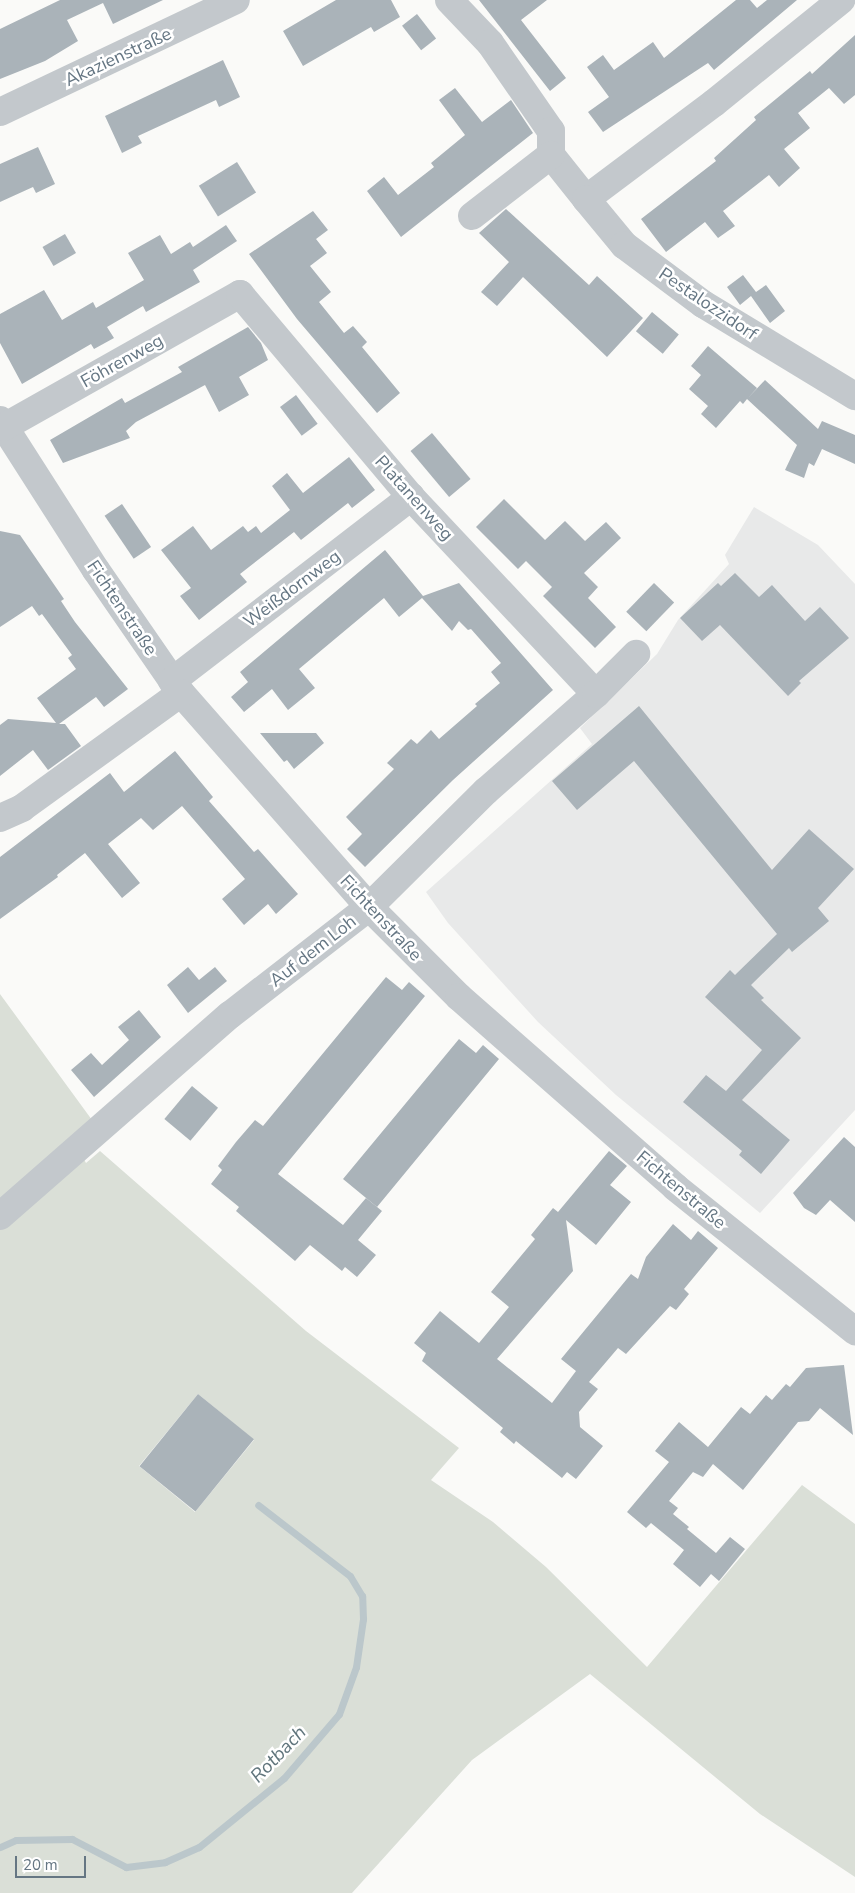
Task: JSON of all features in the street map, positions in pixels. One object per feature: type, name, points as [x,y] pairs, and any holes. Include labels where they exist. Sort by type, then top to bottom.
[{"type":"street","name":"Akazienstraße","points":[[0,112],[236,0]]},
{"type":"street","points":[[450,0],[490,43],[551,131],[551,155],[472,216]]},
{"type":"street","points":[[586,198],[714,104],[841,0]]},
{"type":"street","name":"Pestalozzidorf","points":[[551,155],[624,245],[703,304],[851,390]]},
{"type":"street","name":"Föhrenweg","points":[[2,423],[240,294]]},
{"type":"street","name":"Platanenweg","points":[[240,294],[412,497],[596,694]]},
{"type":"street","name":"Fichtenstraße","points":[[2,423],[176,687],[370,907],[459,997],[675,1187],[855,1331]]},
{"type":"street","name":"Weißdornweg","points":[[0,818],[22,808],[412,497]]},
{"type":"street","name":"Auf dem Loh","points":[[0,1216],[230,1014],[370,907],[486,791],[596,694],[636,654]]},
{"type":"shaded area","points":[[754,507],[818,545],[855,584],[855,1110],[760,1213],[616,1095],[538,1022],[448,923],[426,892],[592,744],[580,728],[657,654],[678,620],[729,564],[725,555]]},
{"type":"shaded area","points":[[0,994],[92,1120],[71,1136],[86,1163],[100,1151],[306,1331],[459,1448],[431,1480],[493,1522],[546,1567],[647,1667],[802,1485],[855,1524],[855,1877],[760,1814],[590,1674],[472,1760],[352,1893],[0,1893]],"holes":[[[198,1394],[254,1440],[195,1512],[139,1466]]]},
{"type":"building","points":[[60,0],[163,0],[113,24],[103,3],[67,20],[78,41],[45,61],[0,79],[0,29]]},
{"type":"building","points":[[336,0],[391,0],[400,17],[374,32],[371,27],[303,66],[283,31]]},
{"type":"building","points":[[479,0],[547,0],[521,20],[566,78],[550,91]]},
{"type":"building","points":[[736,0],[750,0],[757,8],[767,0],[797,0],[714,70],[708,63],[603,132],[588,112],[609,97],[587,67],[603,55],[614,70],[653,42],[664,58]]},
{"type":"building","points":[[417,14],[436,38],[421,50],[402,26]]},
{"type":"building","points":[[855,35],[855,95],[844,104],[829,88],[798,113],[810,128],[784,149],[800,168],[779,187],[769,175],[723,211],[735,226],[718,238],[705,222],[666,252],[641,219],[716,161],[714,158],[756,120],[754,117],[810,71],[812,74]]},
{"type":"building","points":[[223,60],[240,97],[219,107],[216,100],[138,136],[142,143],[122,153],[105,116]]},
{"type":"building","points":[[455,88],[482,122],[511,100],[533,133],[401,237],[367,191],[384,177],[398,195],[434,167],[431,163],[465,135],[439,100]]},
{"type":"building","points":[[38,147],[55,184],[36,193],[33,187],[0,202],[0,164]]},
{"type":"building","points":[[237,162],[256,193],[218,216],[199,186]]},
{"type":"building","points":[[506,209],[589,285],[597,276],[643,318],[607,357],[523,277],[497,306],[481,292],[509,262],[479,233]]},
{"type":"building","points":[[313,211],[328,230],[316,239],[327,253],[310,266],[331,292],[319,302],[344,333],[353,326],[367,342],[362,347],[400,393],[377,413],[297,319],[249,254]]},
{"type":"building","points":[[226,225],[237,241],[193,270],[200,282],[146,312],[143,306],[107,327],[114,338],[94,349],[91,344],[22,384],[0,343],[0,314],[44,290],[62,320],[93,302],[96,308],[144,280],[128,253],[160,235],[171,254],[190,242],[193,247]]},
{"type":"building","points":[[65,234],[76,253],[53,266],[42,247]]},
{"type":"building","points":[[743,275],[756,292],[766,285],[785,311],[770,323],[751,296],[740,305],[727,287]]},
{"type":"building","points":[[652,312],[679,334],[663,354],[636,331]]},
{"type":"building","points":[[248,327],[261,343],[268,360],[239,377],[249,395],[219,412],[205,385],[136,422],[126,431],[130,438],[63,463],[50,440],[122,398],[125,403],[182,372],[178,367]]},
{"type":"building","points":[[708,346],[757,388],[748,398],[765,380],[818,429],[822,421],[855,435],[855,464],[822,449],[814,466],[809,463],[804,478],[785,470],[797,445],[747,399],[743,404],[740,401],[716,428],[701,414],[708,406],[689,389],[701,375],[691,366]]},
{"type":"building","points":[[296,395],[318,424],[302,436],[280,407]]},
{"type":"building","points":[[432,433],[471,479],[449,497],[411,451]]},
{"type":"building","points":[[349,457],[375,490],[352,508],[348,503],[301,540],[294,532],[240,574],[247,582],[199,620],[180,596],[191,588],[161,550],[193,526],[211,550],[243,526],[248,532],[256,526],[261,533],[290,510],[272,486],[287,473],[303,493]]},
{"type":"building","points":[[504,499],[545,540],[565,521],[585,541],[606,522],[621,538],[584,573],[598,587],[588,598],[616,627],[595,648],[543,596],[552,587],[526,561],[518,569],[476,527]]},
{"type":"building","points":[[122,504],[151,547],[134,559],[105,516]]},
{"type":"building","points":[[0,531],[20,535],[64,599],[61,601],[75,622],[128,689],[104,707],[96,697],[59,724],[65,724],[81,746],[48,770],[33,750],[0,776],[0,725],[8,719],[56,723],[37,698],[76,669],[68,658],[72,655],[42,614],[39,616],[32,606],[0,627]]},
{"type":"building","points":[[385,550],[423,596],[459,583],[553,690],[453,780],[365,867],[347,849],[362,834],[346,817],[394,769],[387,763],[411,739],[417,744],[431,730],[439,739],[477,706],[475,704],[500,683],[491,672],[501,663],[471,629],[468,630],[459,621],[452,631],[422,598],[399,617],[384,598],[299,669],[315,688],[288,710],[272,689],[244,712],[231,697],[248,682],[240,672]]},
{"type":"building","points":[[735,573],[759,597],[772,585],[805,621],[820,607],[849,638],[799,681],[801,683],[788,696],[720,625],[702,641],[680,618],[718,583],[721,586]]},
{"type":"building","points":[[654,583],[674,602],[646,631],[626,612]]},
{"type":"building","points":[[639,706],[772,870],[809,829],[854,869],[818,908],[829,921],[792,952],[789,948],[751,985],[764,998],[761,1000],[801,1038],[742,1100],[790,1140],[761,1174],[739,1155],[742,1151],[683,1102],[706,1075],[726,1091],[762,1050],[705,997],[730,970],[735,975],[777,934],[634,761],[577,810],[552,781]]},
{"type":"building","points":[[260,733],[316,733],[324,743],[294,769],[287,760],[284,762]]},
{"type":"building","points":[[175,751],[213,797],[209,801],[254,852],[258,849],[298,894],[276,914],[268,904],[244,925],[222,899],[245,879],[182,806],[153,830],[141,818],[108,844],[140,883],[122,898],[85,853],[57,875],[58,877],[0,919],[0,857],[110,773],[124,792]]},
{"type":"building","points":[[188,967],[199,980],[215,967],[227,981],[188,1013],[167,985]]},
{"type":"building","points":[[386,977],[402,990],[409,982],[425,996],[278,1174],[343,1225],[366,1198],[382,1211],[358,1240],[376,1255],[357,1277],[345,1267],[342,1271],[310,1245],[295,1261],[236,1211],[239,1207],[211,1184],[222,1170],[218,1166],[236,1142],[255,1120],[263,1126]]},
{"type":"building","points":[[139,1010],[161,1037],[94,1097],[71,1070],[91,1053],[102,1065],[129,1040],[118,1027]]},
{"type":"building","points":[[459,1039],[476,1053],[483,1045],[499,1059],[377,1207],[343,1179]]},
{"type":"building","points":[[192,1086],[218,1108],[190,1141],[164,1119]]},
{"type":"building","points":[[844,1137],[855,1147],[855,1222],[830,1200],[816,1215],[804,1208],[793,1193]]},
{"type":"building","points":[[609,1151],[627,1166],[610,1185],[631,1202],[596,1245],[566,1220],[573,1271],[497,1359],[552,1403],[576,1371],[561,1359],[631,1274],[638,1279],[646,1257],[673,1224],[691,1240],[698,1231],[718,1248],[684,1289],[689,1294],[676,1310],[670,1306],[626,1354],[618,1348],[589,1382],[598,1389],[579,1412],[580,1427],[603,1446],[576,1479],[567,1472],[562,1478],[516,1441],[514,1444],[500,1432],[503,1428],[422,1361],[426,1353],[414,1343],[440,1311],[479,1343],[509,1307],[491,1292],[535,1239],[531,1235],[553,1208],[558,1212]]},
{"type":"building","points":[[844,1365],[853,1435],[820,1408],[809,1421],[798,1422],[743,1490],[713,1464],[703,1477],[693,1472],[669,1501],[678,1508],[673,1514],[689,1527],[687,1529],[716,1553],[730,1537],[745,1549],[719,1581],[711,1574],[700,1587],[673,1564],[684,1550],[651,1523],[646,1528],[627,1512],[669,1462],[655,1451],[679,1422],[708,1447],[741,1407],[750,1414],[766,1395],[772,1400],[786,1384],[790,1387],[806,1368]]},
{"type":"building","points":[[198,1394],[254,1439],[195,1512],[139,1466]]},
{"type":"waterway","name":"Rotbach","points":[[0,1847],[16,1840],[72,1839],[126,1867],[165,1862],[199,1847],[284,1778],[339,1714],[356,1667],[363,1619],[362,1596],[350,1576],[258,1505]]}]
